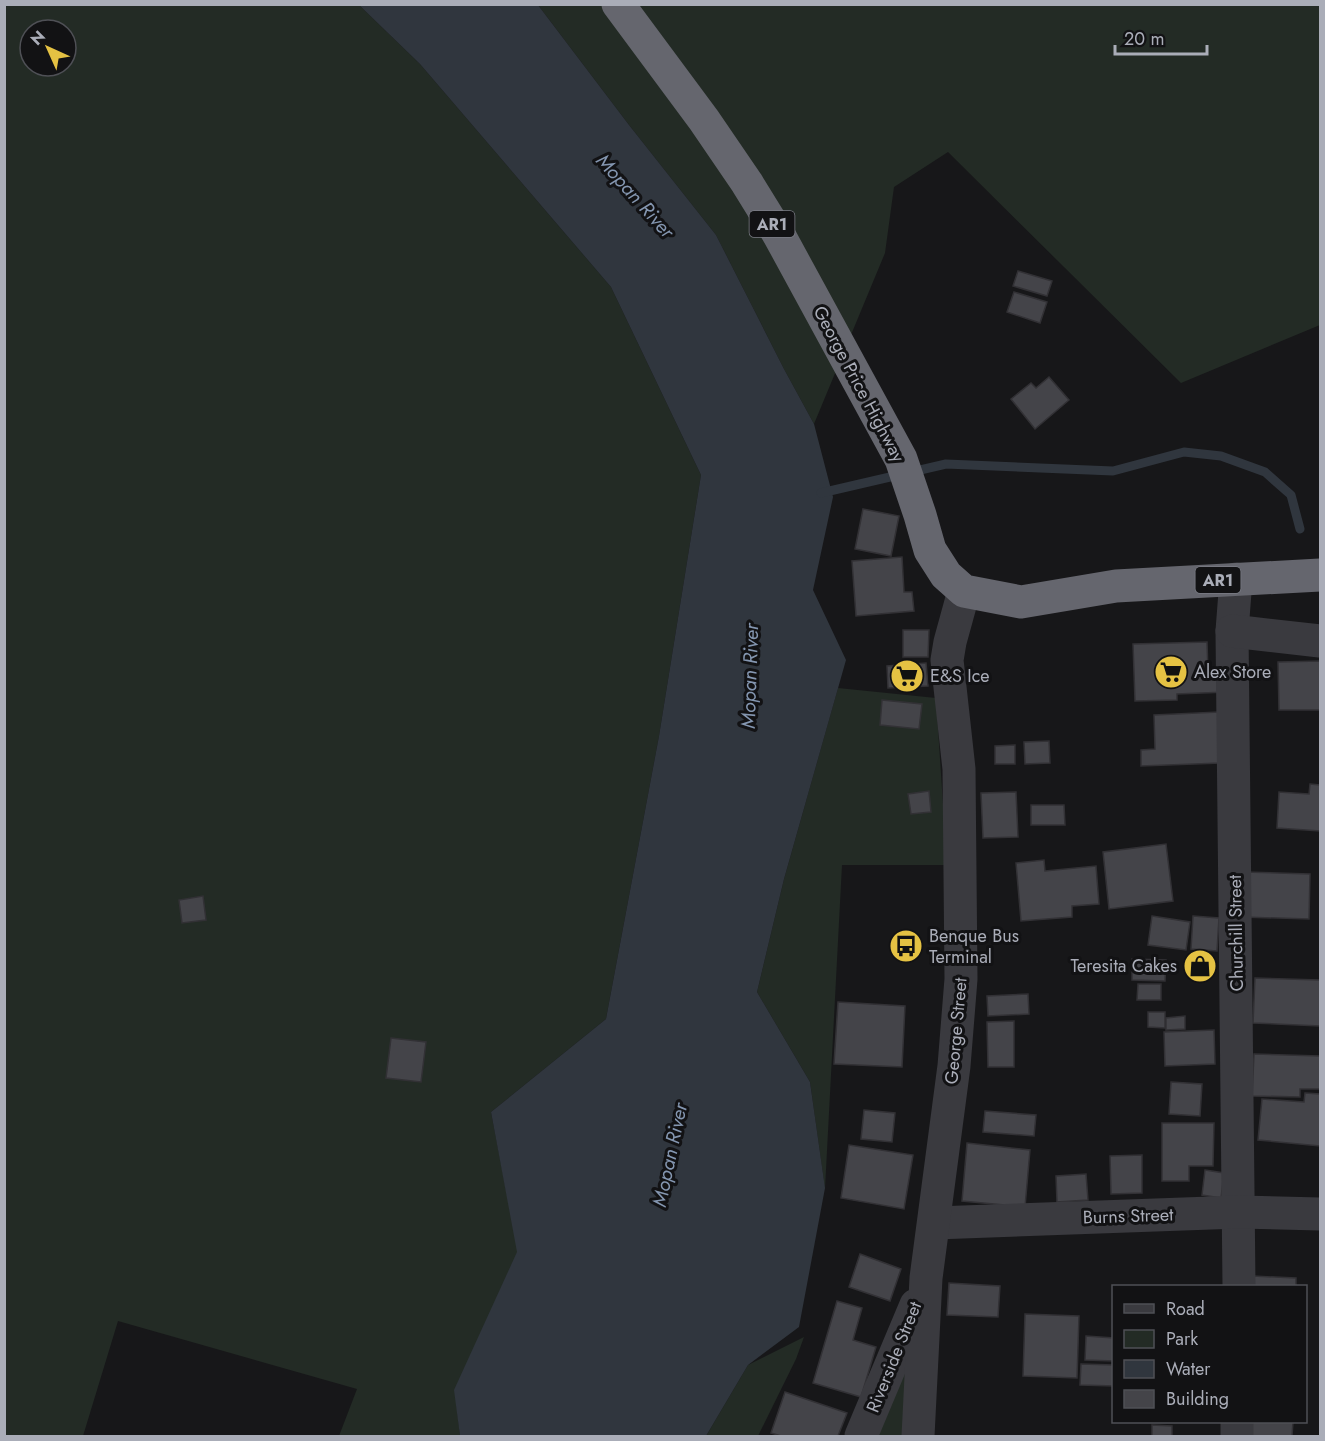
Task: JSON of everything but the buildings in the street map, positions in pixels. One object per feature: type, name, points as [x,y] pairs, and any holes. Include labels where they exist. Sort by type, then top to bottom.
[{"type":"highway","name":"George Price Highway","points":[[618,4],[704,120],[779,235],[906,473],[930,550],[945,575],[964,591]]},
{"type":"highway","name":"AR1","points":[[964,591],[1021,602],[1116,586],[1320,575]]},
{"type":"street","name":"Churchill Street","points":[[1236,579],[1232,631],[1239,1285]]},
{"type":"street","name":"George Street","points":[[918,1437],[926,1278],[954,1066],[962,979],[959,769],[947,660],[964,591]]},
{"type":"street","points":[[1232,631],[1320,641]]},
{"type":"street","name":"Burns Street","points":[[935,1223],[1239,1212],[1320,1214]]},
{"type":"street","name":"Riverside Street","points":[[861,1437],[926,1278]]},
{"type":"green space","points":[[5,5],[359,5],[420,64],[611,287],[701,475],[659,736],[606,1019],[491,1112],[518,1252],[455,1390],[460,1436],[339,1436],[357,1389],[118,1321],[83,1436],[5,1436]]},
{"type":"green space","points":[[538,5],[1320,5],[1320,325],[1181,383],[948,152],[894,187],[885,253],[814,424],[716,235]]},
{"type":"green space","points":[[838,688],[936,698],[947,865],[842,865],[825,1189],[810,1082],[757,992],[784,879]]},
{"type":"green space","points":[[804,1337],[796,1359],[758,1436],[706,1436],[748,1365]]},
{"type":"green space","points":[[910,1339],[907,1436],[868,1436]]},
{"type":"water","name":"Mopan River","points":[[359,5],[538,5],[716,235],[814,424],[833,497],[813,590],[846,660],[784,879],[757,992],[810,1082],[825,1188],[799,1327],[748,1365],[706,1436],[460,1436],[454,1390],[517,1252],[491,1112],[606,1019],[659,736],[701,475],[611,287],[420,64]]},
{"type":"waterway","points":[[821,493],[946,464],[1113,471],[1184,452],[1221,456],[1265,472],[1291,495],[1300,529]]},
{"type":"place","name":"Alex Store","points":[[1171,672]]},
{"type":"place","name":"E&S Ice","points":[[907,676]]},
{"type":"place","name":"Benque Bus Terminal","points":[[906,946]]},
{"type":"place","name":"Teresita Cakes","points":[[1200,966]]}]
